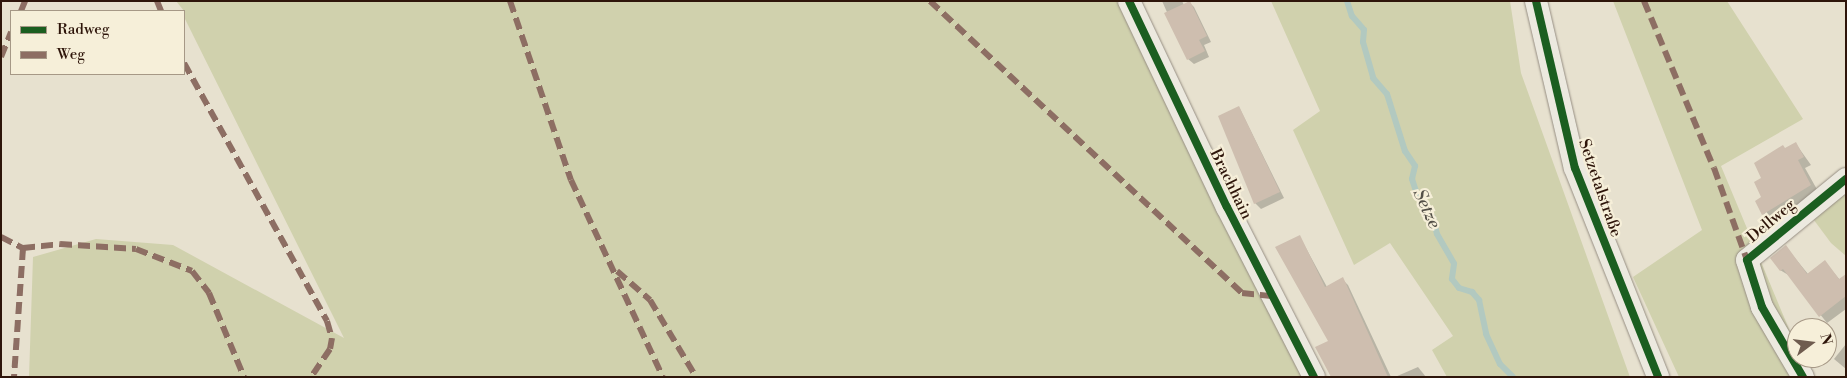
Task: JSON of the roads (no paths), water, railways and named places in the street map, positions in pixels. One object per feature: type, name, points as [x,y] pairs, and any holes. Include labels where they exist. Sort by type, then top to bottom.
[{"type":"street","name":"Brachhain","points":[[1130,1],[1226,207],[1314,377]]},
{"type":"street","name":"Setzetalstraße","points":[[1536,1],[1575,168],[1658,377]]},
{"type":"street","name":"Dellweg","points":[[1803,377],[1762,306],[1747,260],[1846,179]]},
{"type":"waterway","name":"Setze","points":[[1347,1],[1352,16],[1364,30],[1363,42],[1373,78],[1387,94],[1405,151],[1415,166],[1412,179],[1418,197],[1433,218],[1437,234],[1454,264],[1452,279],[1459,288],[1472,292],[1479,300],[1486,334],[1500,364],[1513,377]]}]
